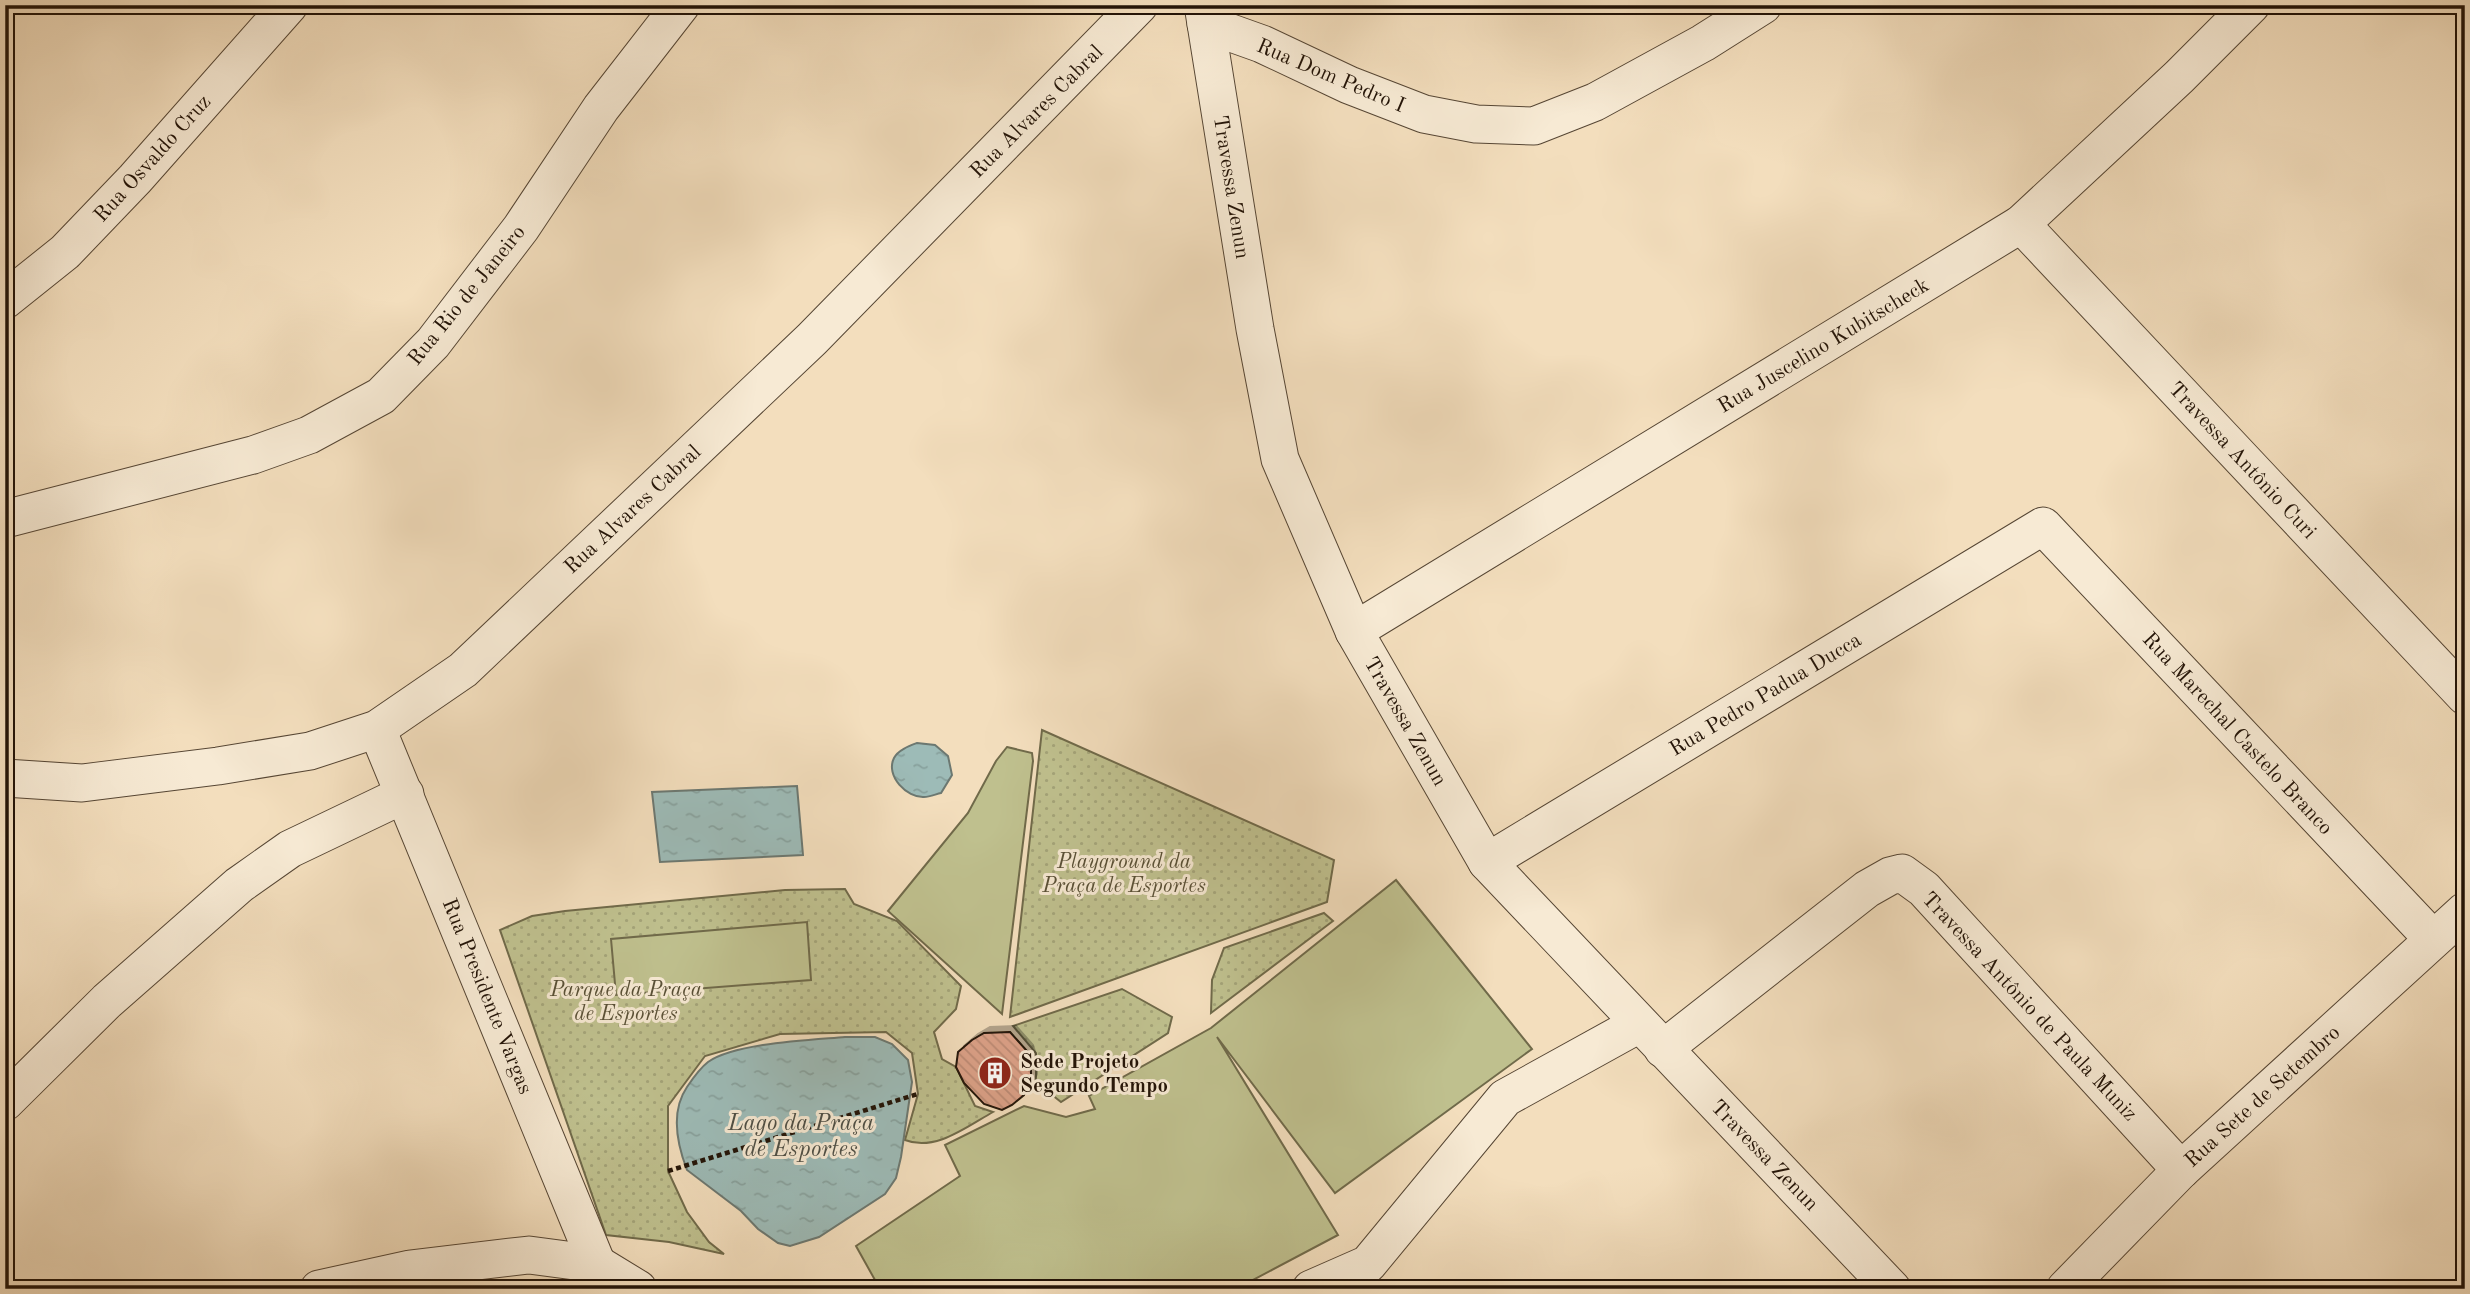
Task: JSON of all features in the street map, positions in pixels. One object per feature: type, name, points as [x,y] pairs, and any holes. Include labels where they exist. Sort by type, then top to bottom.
[{"type":"street","name":"Rua Osvaldo Cruz","points":[[5,300],[65,252],[126,188],[289,5]]},
{"type":"street","name":"Rua Rio de Janeiro","points":[[5,519],[253,455],[309,435],[381,396],[433,344],[521,228],[601,108],[681,5]]},
{"type":"street","name":"Rua Alvares Cabral","points":[[5,779],[82,783],[218,766],[310,751],[377,729],[463,670],[812,339],[1139,5]]},
{"type":"street","name":"Rua Dom Pedro I","points":[[1205,15],[1349,86],[1424,114],[1476,124],[1534,126],[1595,102],[1703,43],[1763,5]]},
{"type":"street","name":"Rua Juscelino Kubitscheck","points":[[1354,631],[2021,224],[2179,77],[2251,5]]},
{"type":"street","name":"Travessa Zenun","points":[[1205,15],[1255,329],[1280,458],[1354,631],[1487,862],[1892,1289]]},
{"type":"street","name":"Travessa Antônio Curi","points":[[2021,224],[2465,696]]},
{"type":"street","name":"Rua Pedro Padua Ducca","points":[[1487,862],[2043,526]]},
{"type":"street","name":"Rua Marechal Castelo Branco","points":[[2043,526],[2433,939]]},
{"type":"street","name":"Rua Presidente Vargas","points":[[377,729],[597,1264]]},
{"type":"street","points":[[5,1102],[107,1001],[239,885],[290,849],[405,794]]},
{"type":"street","name":"Travessa Antônio de Paula Muniz","points":[[1651,1037],[1867,889],[1890,876],[1902,873],[1924,889],[2181,1170]]},
{"type":"street","name":"Rua Sete de Setembro","points":[[2065,1289],[2181,1170],[2465,911]]},
{"type":"street","points":[[1311,1289],[1368,1264],[1505,1098],[1651,1037]]},
{"type":"street","points":[[319,1289],[410,1269],[529,1255],[597,1264],[638,1289]]},
{"type":"path","points":[[668,1171],[918,1094]]},
{"type":"green space","name":"Playground da Praça de Esportes","points":[[1042,730],[1334,860],[1327,902],[1010,1017]]},
{"type":"green space","points":[[1007,747],[1032,753],[1033,761],[1002,1014],[888,911],[968,813],[996,761]]},
{"type":"green space","points":[[1396,880],[1532,1049],[1335,1193],[1217,1037],[1338,1235],[1236,1289],[880,1289],[856,1246],[960,1176],[945,1145],[1024,1106],[1066,1117],[1095,1109],[1089,1096],[1211,1028]]},
{"type":"green space","name":"Parque da Praça de Esportes","points":[[845,889],[854,904],[897,921],[961,986],[956,1009],[934,1032],[942,1059],[956,1067],[975,1106],[993,1112],[961,1131],[939,1140],[916,1143],[905,1140],[918,1094],[912,1053],[886,1032],[780,1034],[705,1056],[668,1106],[668,1171],[687,1212],[709,1242],[724,1254],[669,1242],[606,1235],[500,930],[532,916],[565,911],[785,890]]},
{"type":"green space","points":[[1324,913],[1333,921],[1211,1013],[1212,980],[1224,948]]},
{"type":"green space","points":[[807,922],[811,980],[616,995],[611,939]]},
{"type":"green space","points":[[1122,989],[1172,1017],[1168,1033],[1061,1102],[1036,1082],[1036,1053],[1013,1026]]},
{"type":"water","points":[[917,743],[935,745],[948,756],[952,775],[941,793],[926,797],[917,796],[905,790],[895,779],[892,772],[894,758],[907,747]]},
{"type":"water","points":[[797,786],[803,855],[660,862],[652,792]]},
{"type":"water","name":"Lago da Praça de Esportes","points":[[845,1037],[875,1037],[892,1044],[908,1060],[912,1082],[896,1178],[885,1194],[819,1237],[790,1246],[778,1243],[687,1170],[680,1150],[678,1107],[692,1080],[708,1062],[720,1056],[754,1047]]},
{"type":"building","name":"Sede Projeto Segundo Tempo","points":[[1010,1032],[1027,1051],[1031,1064],[1031,1080],[1024,1095],[1002,1110],[984,1104],[964,1083],[956,1067],[958,1052],[972,1040],[984,1033]]},
{"type":"place","name":"Sede Projeto Segundo Tempo","points":[[995,1073]]}]
